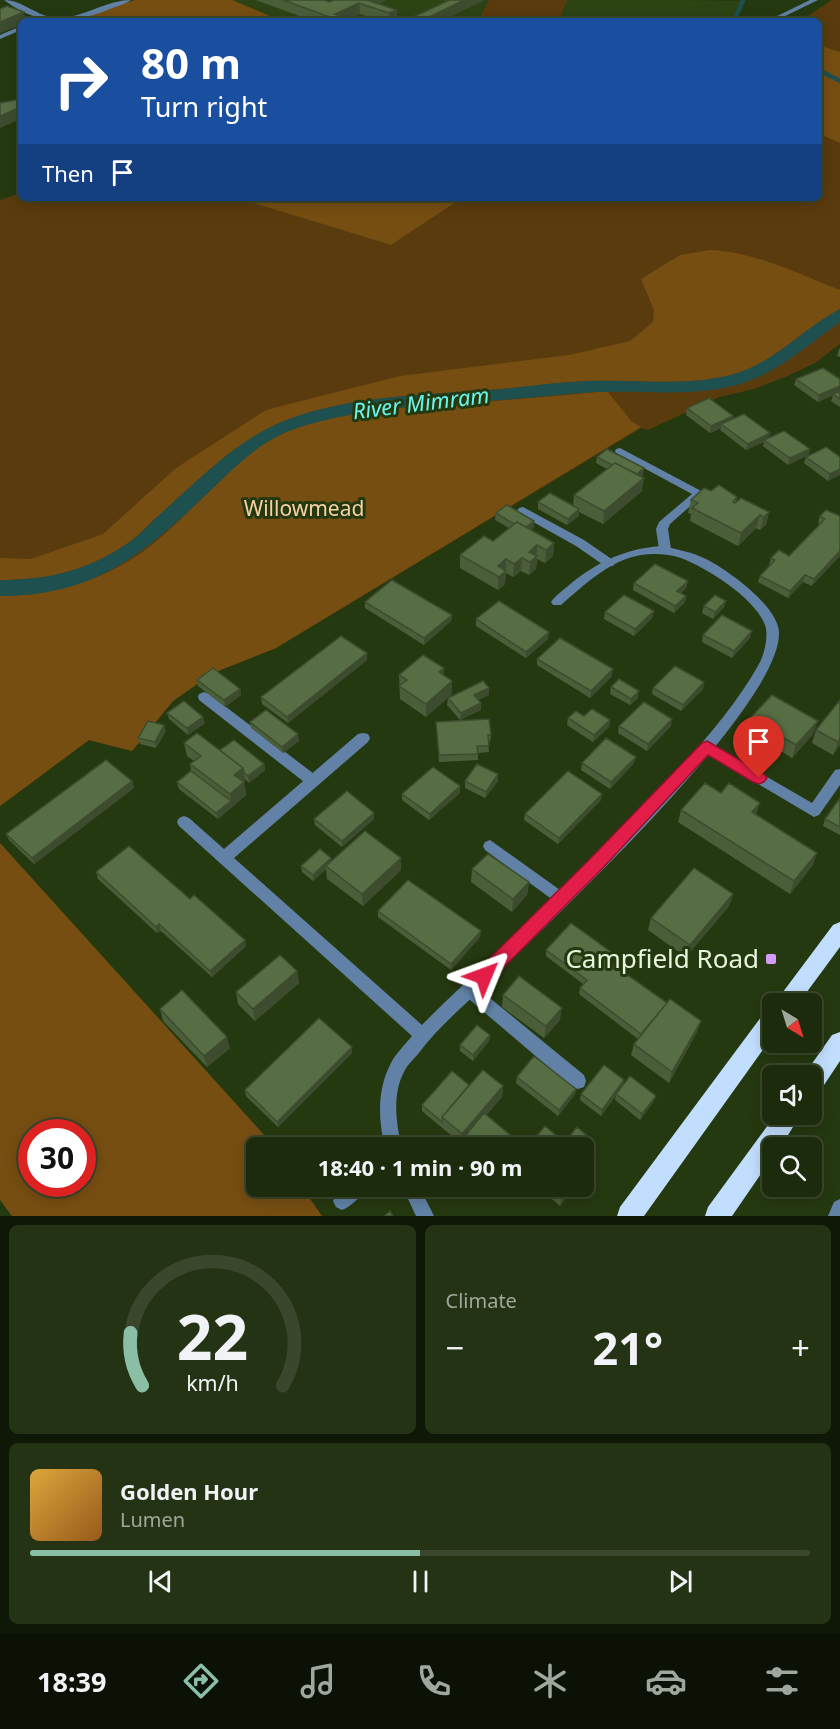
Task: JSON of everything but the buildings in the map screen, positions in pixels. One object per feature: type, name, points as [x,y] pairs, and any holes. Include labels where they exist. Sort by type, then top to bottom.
[{"type":"highway","points":[[793,993],[840,931]]},
{"type":"highway","points":[[629,1216],[762,1034]]},
{"type":"highway","points":[[822,1068],[840,1042]]},
{"type":"highway","points":[[717,1216],[782,1125]]},
{"type":"street","points":[[7,0],[45,18]]},
{"type":"street","points":[[66,18],[128,0]]},
{"type":"street","points":[[776,18],[815,0]]},
{"type":"street","points":[[0,37],[18,29]]},
{"type":"street","points":[[620,451],[700,493],[665,522],[662,529],[665,549]]},
{"type":"street","points":[[523,511],[609,562]]},
{"type":"street","points":[[393,1137],[388,1101],[397,1069],[422,1035],[562,899],[707,747],[733,714],[767,663],[773,648],[773,634],[768,619],[759,606],[717,571],[684,553],[665,549],[632,554],[609,562],[586,576],[557,602]]},
{"type":"street","points":[[204,697],[313,781]]},
{"type":"street","points":[[225,857],[363,738]]},
{"type":"street","points":[[707,747],[814,811],[840,774]]},
{"type":"street","points":[[184,822],[422,1035]]},
{"type":"street","points":[[490,846],[562,899]]},
{"type":"street","points":[[469,990],[578,1081]]},
{"type":"street","points":[[342,1201],[346,1197]]},
{"type":"street","points":[[416,1197],[426,1216]]},
{"type":"street","points":[[837,1216],[840,1208]]},
{"type":"shaded area","points":[[230,1],[743,1],[735,18],[274,18]]},
{"type":"green space","points":[[135,0],[232,0],[275,18],[77,18]]},
{"type":"green space","points":[[489,0],[567,0],[560,18],[480,18]]},
{"type":"green space","points":[[832,0],[840,0],[840,52],[822,46],[822,18],[805,18]]},
{"type":"green space","points":[[822,46],[840,52],[840,143],[822,135]]},
{"type":"green space","points":[[822,135],[840,143],[840,344],[815,363],[785,377],[754,389],[719,397],[648,430],[641,428],[276,648],[213,673],[173,701],[132,751],[89,740],[0,806],[0,200],[18,194],[18,201],[247,201],[391,245],[457,201],[822,201]]},
{"type":"green space","points":[[247,201],[457,201],[391,245]]},
{"type":"green space","points":[[710,250],[760,259],[840,290],[840,309],[761,363],[731,375],[713,379],[678,382],[576,382],[413,395],[337,405],[313,411],[270,427],[235,449],[203,475],[136,537],[108,556],[63,573],[0,580],[0,558],[31,559],[103,534],[176,468],[266,410],[400,376],[569,355],[630,341],[653,322],[654,310],[641,279],[680,255]]},
{"type":"green space","name":"Willowmead","points":[[608,392],[631,421],[641,427],[276,648],[213,673],[173,701],[132,751],[89,740],[0,806],[0,596],[56,590],[91,579],[125,563],[160,538],[254,450],[270,440],[314,422],[385,409]]},
{"type":"green space","points":[[0,843],[266,1137],[246,1137],[246,1197],[309,1197],[322,1216],[12,1216],[0,1200]]},
{"type":"water","name":"River Mimram","points":[[840,309],[840,322],[794,356],[757,378],[725,388],[689,392],[597,392],[416,406],[346,416],[300,427],[275,438],[253,452],[166,531],[119,566],[65,588],[35,594],[0,596],[0,580],[63,573],[108,556],[136,537],[203,475],[235,449],[270,427],[289,419],[337,405],[413,395],[576,382],[678,382],[713,379],[746,370],[761,363]]},
{"type":"waterway","points":[[735,18],[743,0]]},
{"type":"waterway","points":[[822,72],[840,81]]},
{"type":"place","name":"Campfield Road","points":[[771,959]]},
{"type":"route","points":[[484,976],[682,776],[707,747],[759,778]]}]
